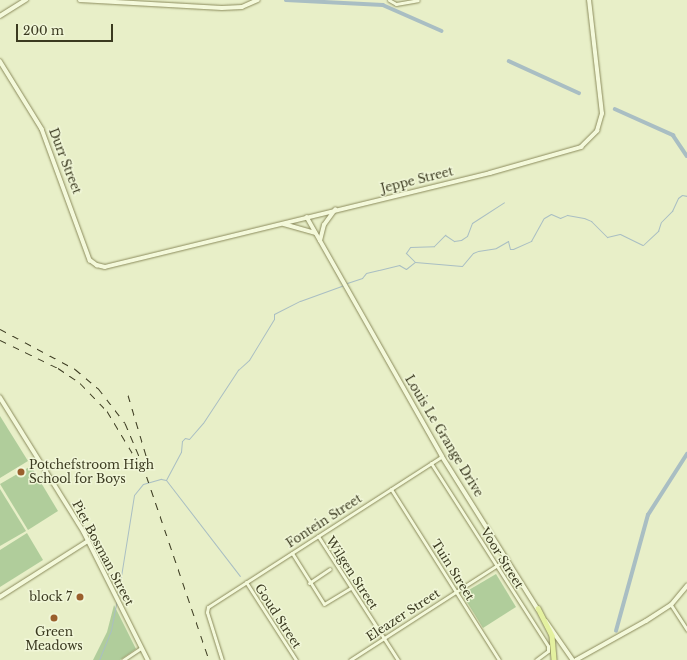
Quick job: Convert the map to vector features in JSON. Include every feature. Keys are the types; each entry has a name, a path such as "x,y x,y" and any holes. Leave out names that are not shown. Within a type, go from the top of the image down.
{"main road":[{"path":"538,608 552,636 554,660"}],"street":[{"path":"0,16 26,0"},
{"path":"80,0 234,8 258,0"},
{"path":"389,0 396,4 418,0"},
{"name":"Jeppe Street","path":"105,267 284,224 561,154 586,144 597,131 602,114 589,0"},
{"name":"Durr Street","path":"0,61 42,129 90,260 97,266 105,267"},
{"path":"320,241 324,225 335,210"},
{"name":"Louis Le Grange Drive","path":"307,217 442,456 538,608 573,660"},
{"path":"284,224 315,233"},
{"name":"Piet Bosman Street","path":"0,397 88,541 148,660"},
{"name":"Fontein Street","path":"222,660 207,612 208,607 442,456"},
{"name":"Voor Street","path":"431,463 496,567 548,646 548,651 536,660"},
{"name":"Tuin Street","path":"391,489 499,660"},
{"name":"Wilgen Street","path":"318,536 398,660"},
{"path":"0,597 88,541"},
{"path":"292,553 309,583 324,604 351,588"},
{"name":"Eleazer Street","path":"350,660 507,559"},
{"path":"309,583 330,569"},
{"name":"Goud Street","path":"246,582 296,660"},
{"path":"576,660 671,605 687,586"},
{"path":"671,605 687,630"},
{"path":"123,660 141,648"}],"green space":[{"path":"0,416 28,461 0,478"},
{"path":"31,466 58,511 28,530 0,484"},
{"path":"0,489 26,531 0,546"},
{"path":"27,533 43,560 0,587 0,550"},
{"path":"496,574 516,607 483,628 462,594"},
{"path":"114,605 136,649 120,660 93,660 107,632"}],"waterway":[{"path":"286,0 383,5 442,31"},
{"path":"509,61 579,93"},
{"path":"615,109 673,135 687,156"},
{"path":"415,262 462,266 473,253 478,251 496,248 508,241 510,249 513,249 531,241 544,218 551,214 560,218 567,215 584,218 591,221 607,237 620,234 643,245 658,231 661,222 672,211 678,198 682,195 687,196"},
{"path":"347,283 362,278 366,273 399,265 406,269 415,262 406,253 410,247 434,246 445,235 454,241 461,240 467,236 472,223 504,202"},
{"path":"166,480 181,452 182,441 185,438 189,439 203,423 238,370 249,360 274,319 274,314 300,301 344,285"},
{"path":"616,631 648,515 687,454"},
{"path":"118,595 134,495 143,484 161,479 166,480 240,576"},
{"path":"99,660 111,630 117,600"}],"railway":[{"path":"0,329 75,369 98,388 125,423 142,463 209,660"},
{"path":"0,340 58,368 80,383 107,411 136,459"},
{"path":"128,395 151,472"}],"place":[{"name":"Potchefstroom High School for Boys","path":"21,472"},
{"name":"block 7","path":"80,597"},
{"name":"Green Meadows","path":"54,618"}]}
